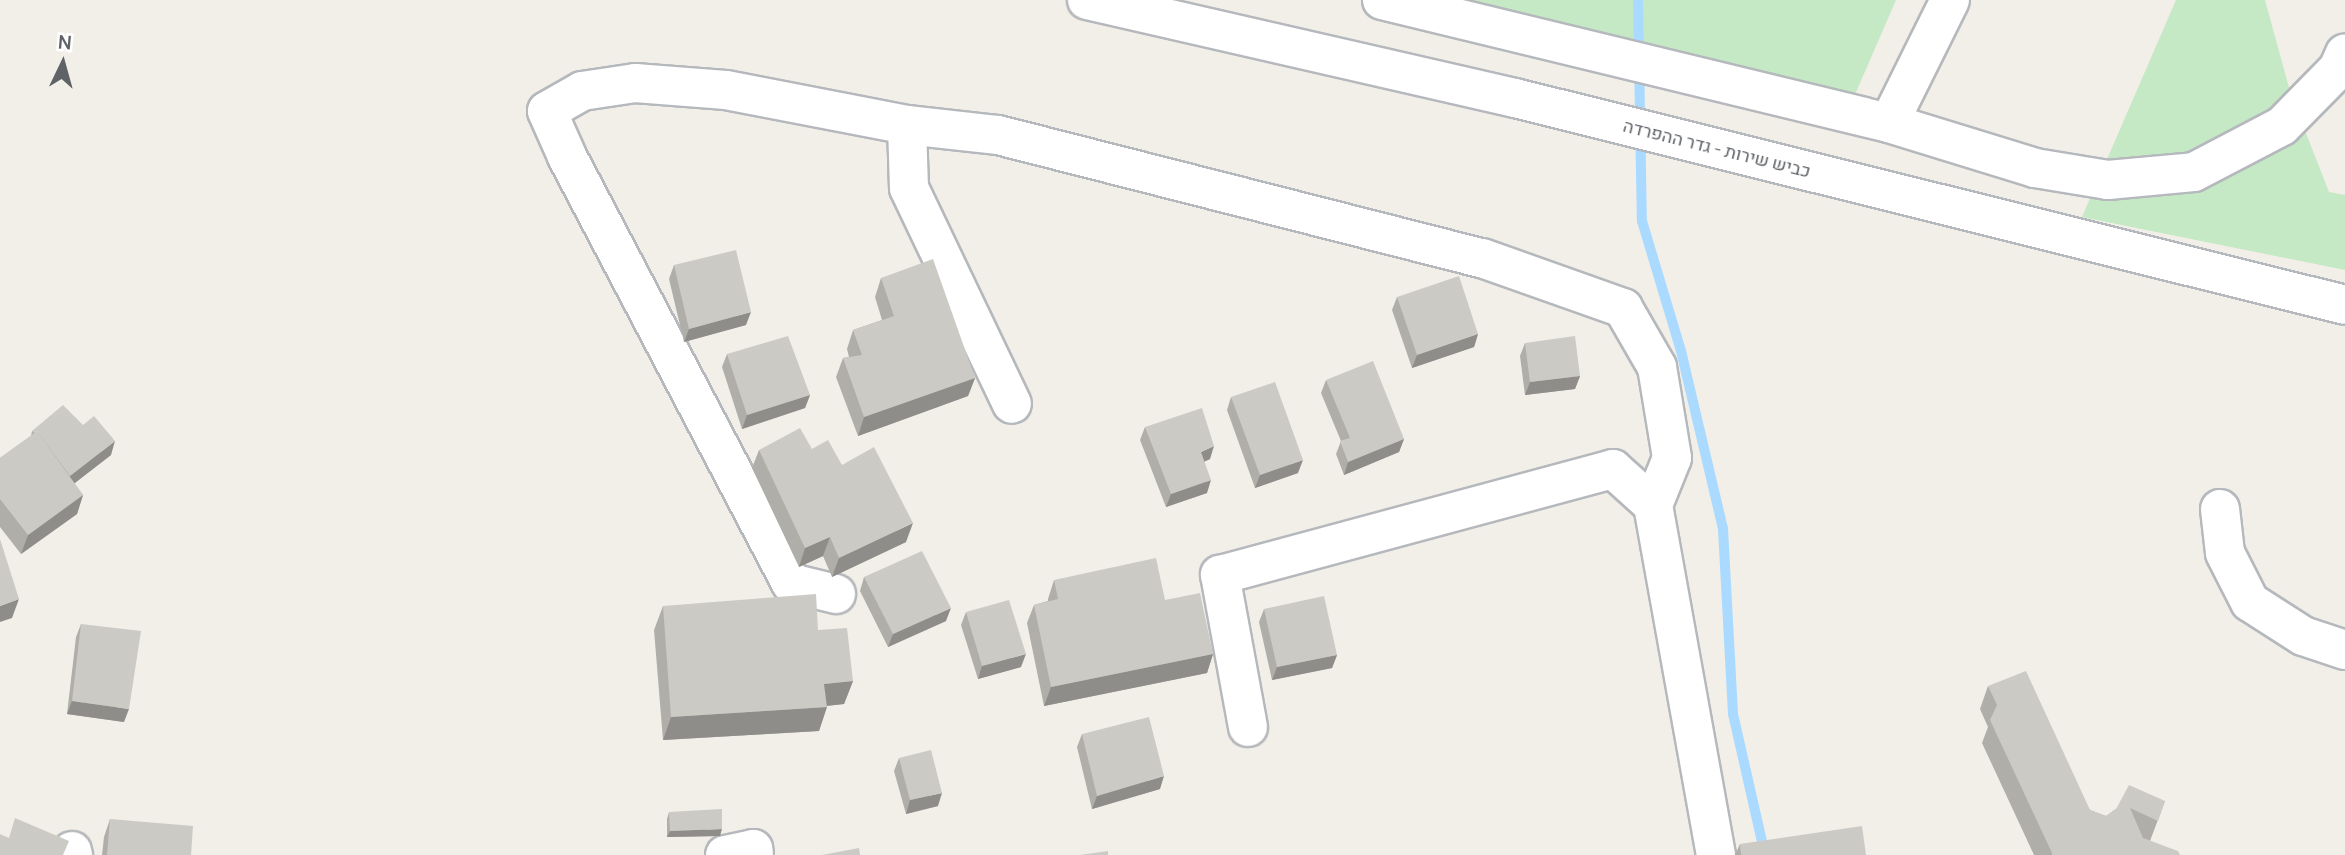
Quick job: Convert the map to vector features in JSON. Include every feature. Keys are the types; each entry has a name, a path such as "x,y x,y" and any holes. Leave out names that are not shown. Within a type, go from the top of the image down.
{"street":[{"name":"כביש שירות - גדר ההפרדה","path":"1087,0 1514,98 2345,305"},
{"path":"1382,0 1889,123 2035,168 2096,178 2194,172 2282,126 2338,69 2345,53"},
{"path":"1889,123 1950,0"},
{"path":"836,594 791,583 547,111 582,91 635,83 726,90 907,125 998,135 1455,251 1623,308 1657,367 1672,458 1653,505 1716,855"},
{"path":"907,125 909,188 1012,404"},
{"path":"1248,727 1220,575 1613,469 1653,505"},
{"path":"2220,509 2225,553 2250,602 2303,636 2345,650"},
{"path":"725,855 753,849 754,855"}],"green space":[{"path":"1427,0 1896,0 1850,106"},
{"path":"2176,0 2265,0 2291,95 2329,192 2345,195 2345,270 2082,217"}],"building":[{"path":"736,250 751,312 689,329 674,265"},
{"path":"933,259 975,378 864,417 843,358 862,355 853,330 894,316 881,278"},
{"path":"1459,276 1478,334 1417,355 1397,297"},
{"path":"788,336 810,395 747,415 727,354"},
{"path":"1575,336 1580,376 1530,382 1525,343"},
{"path":"1373,361 1404,439 1348,462 1340,441 1350,438 1326,380"},
{"path":"1275,382 1303,460 1260,475 1231,397"},
{"path":"63,405 83,425 94,416 115,441 70,476 37,431 32,431"},
{"path":"1202,408 1214,446 1201,452 1211,480 1171,494 1145,427"},
{"path":"800,428 812,449 828,440 842,465 874,447 913,523 839,558 830,537 805,548 759,450"},
{"path":"37,431 83,495 28,535 0,499 0,458"},
{"path":"0,539 19,599 0,606"},
{"path":"922,551 951,608 893,634 864,577"},
{"path":"1156,558 1165,600 1200,593 1213,654 1051,687 1034,605 1058,599 1054,580"},
{"path":"816,594 818,630 847,628 853,681 824,684 827,707 671,717 663,606"},
{"path":"1324,596 1337,655 1277,667 1264,609"},
{"path":"1009,600 1026,654 982,666 966,612"},
{"path":"81,624 141,631 129,709 72,701"},
{"path":"2026,671 2090,810 2106,816 2116,809 2129,785 2165,801 2158,821 2130,808 2143,838 2178,851 2180,855 2052,855 1990,720 1997,705 1988,686"},
{"path":"1149,717 1164,776 1097,796 1082,734"},
{"path":"931,750 942,793 910,800 899,758"},
{"path":"722,809 722,829 670,831 669,812"},
{"path":"15,818 69,841 63,855 0,855 0,834 9,838"},
{"path":"110,819 193,826 191,855 107,855"},
{"path":"1862,826 1866,855 1741,855 1740,844"},
{"path":"859,848 860,855 822,855"},
{"path":"1108,851 1108,855 1080,855"}],"waterway":[{"path":"1638,0 1642,221 1681,351 1723,529 1733,714 1765,855"}]}
